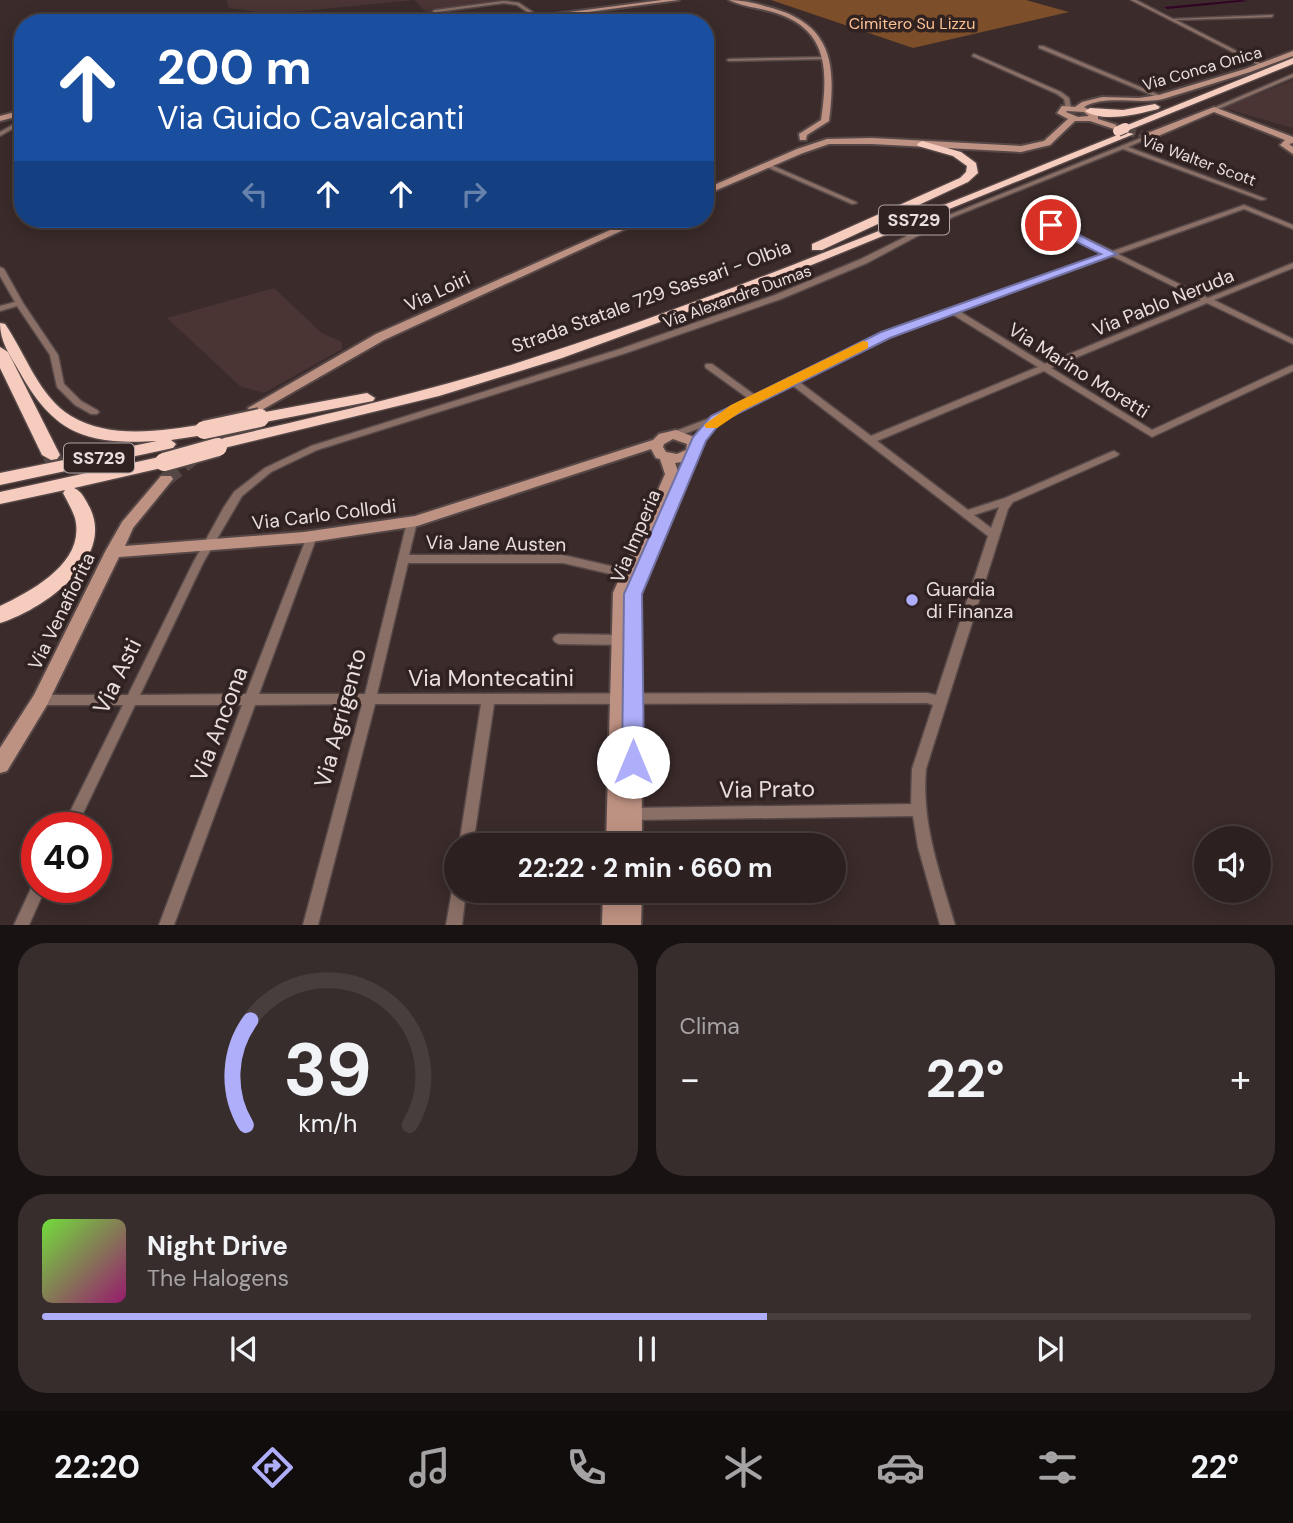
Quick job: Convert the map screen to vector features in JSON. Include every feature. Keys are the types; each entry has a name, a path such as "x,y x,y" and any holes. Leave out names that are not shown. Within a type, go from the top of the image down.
{"highway":[{"name":"Strada Statale 729 Sassari - Olbia","path":"0,480 367,398 463,373 614,326 1131,132 1293,61"},
{"name":"Strada Statale 729 Sassari - Olbia","path":"259,421 427,393 555,356 797,266 1293,68"},
{"path":"1091,115 1135,112 1243,82"},
{"path":"804,253 964,180 972,173 972,165 964,158 922,144"},
{"path":"0,327 50,408 70,422 86,429 122,436 201,434"},
{"path":"0,352 51,455"},
{"path":"0,367 19,394"},
{"path":"0,498 168,465 221,445 259,421"},
{"name":"SS729","path":"0,492 168,465"},
{"path":"0,615 50,586 76,559 86,535 86,525 84,514 72,493"}],"street":[{"path":"562,14 676,0"},
{"path":"1133,0 1264,66"},
{"path":"736,1 803,23 813,33 826,58 829,87 825,121 830,137"},
{"path":"435,14 435,11 504,2 518,4 533,14"},
{"path":"1172,19 1272,16"},
{"path":"1041,47 1161,97"},
{"name":"Via Conca Onica","path":"1078,108 1095,101 1161,97 1264,66 1293,53"},
{"path":"974,55 1059,93 1069,104 1068,108"},
{"path":"729,60 826,58"},
{"name":"Via Alexandre Dumas","path":"208,545 238,494 288,458 743,310 843,271 951,216 1125,148 1131,132 1214,109 1293,75"},
{"path":"1091,115 1073,118 1060,112 1068,108 1078,108 1131,132"},
{"path":"1214,109 1290,141 1286,147 1293,151"},
{"path":"806,134 811,142 830,137 1030,148 1047,143 1073,118"},
{"path":"800,150 806,134 825,121"},
{"path":"714,188 830,137"},
{"name":"Via Walter Scott","path":"1125,148 1263,199"},
{"path":"769,166 854,203"},
{"path":"676,435 716,419 885,335 1244,207 1293,227"},
{"path":"1051,225 1293,342"},
{"name":"Via Loiri","path":"259,421 389,332 622,228"},
{"name":"Via Pablo Neruda","path":"870,440 1293,265"},
{"path":"0,269 54,355 60,385 78,403 93,412"},
{"path":"0,309 19,303"},
{"name":"Via Marino Moretti","path":"953,311 1152,434 1293,368"},
{"path":"709,366 754,399"},
{"path":"791,380 994,535"},
{"path":"694,449 687,437 664,436 661,452 684,458 694,449 716,419"},
{"name":"Via Imperia","path":"627,640 633,594 694,449"},
{"name":"Via Carlo Collodi","path":"113,552 311,538 412,522 612,456 661,452"},
{"name":"Via Imperia","path":"629,833 625,814 627,640 621,593 672,474 661,452"},
{"path":"967,514 1009,500 1114,454"},
{"name":"Via Venafiorita","path":"0,765 41,700 113,552 137,510 168,465"},
{"path":"948,925 915,789 940,701 1003,508 1009,500"},
{"name":"Via Agrigento","path":"310,925 370,699 412,522"},
{"name":"Via Ancona","path":"166,925 311,538"},
{"name":"Via Asti","path":"77,812 208,545"},
{"name":"Via Jane Austen","path":"404,559 563,559 628,573"},
{"path":"559,639 627,640"},
{"name":"Via Montecatini","path":"41,700 927,698 940,701"},
{"path":"468,833 488,699"},
{"name":"Via Prato","path":"625,814 918,810"},
{"name":"Via Imperia","path":"619,833 625,814"},
{"path":"21,925 31,903"},
{"path":"454,925 457,903"},
{"path":"613,925 614,903"},
{"path":"630,925 631,903"}],"shaded area":[{"path":"226,0 414,0 271,14 229,8"},
{"path":"414,0 510,0 505,4 427,13"},
{"path":"1293,80 1293,128 1223,108"},
{"path":"274,288 322,333 342,342 342,349 264,393 240,386 167,318"}],"green space":[{"name":"Cimitero Su Lizzu","path":"771,0 1026,0 1069,12 913,48"}],"waterway":[{"path":"1167,7 1246,1 1243,0"}],"tunnel":[{"path":"1114,127 1144,136"},
{"path":"166,479 235,425"},
{"path":"51,455 72,493"}],"slow traffic":[{"path":"711,425 716,419 863,345"}],"place":[{"name":"Guardia di Finanza","path":"912,600"}],"route":[{"path":"633,762 633,594 698,440 716,419 885,335 1111,254 1051,225"}]}
